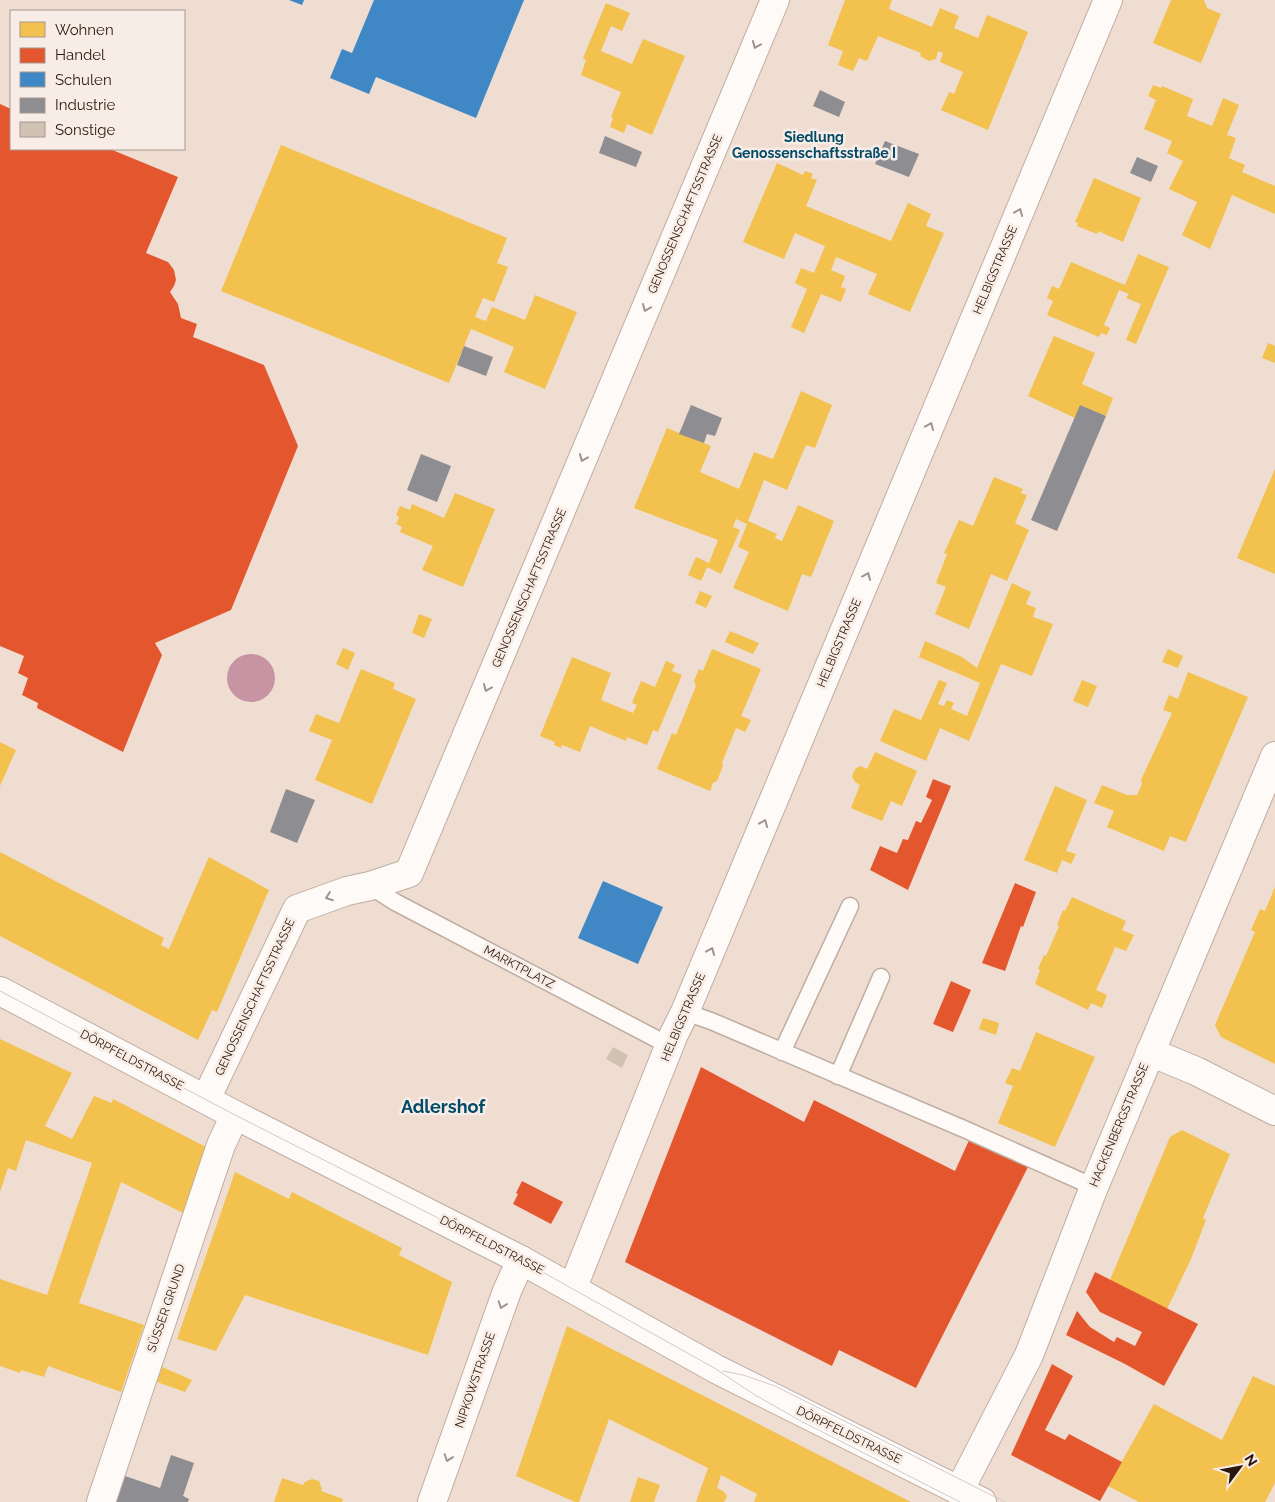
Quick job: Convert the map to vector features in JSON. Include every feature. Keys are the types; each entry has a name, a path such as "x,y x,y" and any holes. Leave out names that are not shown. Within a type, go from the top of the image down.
{"street":[{"name":"GENOSSENSCHAFTSSTRASSE","path":"206,1099 297,909 346,891 370,886 409,873 775,0"},
{"name":"HELBIGSTRASSE","path":"573,1287 670,1046 1108,0"},
{"name":"HACKENBERGSTRASSE","path":"971,1496 1029,1355 1094,1187 1275,756"},
{"name":"DÖRPFELDSTRASSE","path":"0,991 235,1115 573,1287 716,1369 971,1496"},
{"path":"1150,1052 1196,1071 1275,1112"},
{"name":"SÜSSER GRUND","path":"101,1502 221,1145 235,1115"},
{"name":"NIPKOWSTRASSE","path":"432,1502 507,1291 521,1260"}],"lane":[{"name":"MARKTPLATZ","path":"370,886 395,902 670,1046"},
{"path":"782,1052 850,906"},
{"path":"838,1076 881,977"},
{"path":"685,1012 1094,1187"}],"shaded area":[{"path":"246,654 256,654 268,661 275,673 275,683 268,695 256,702 246,702 238,698 231,691 227,683 227,673 231,665 238,658"}],"building: Wohnen":[{"path":"845,0 892,0 889,9 932,27 940,8 959,16 954,28 978,38 987,15 1028,32 988,130 941,110 949,92 954,94 963,72 940,62 943,53 938,51 936,59 929,61 920,56 921,53 878,36 867,61 859,58 853,71 838,65 843,51 828,45"},
{"path":"1171,0 1204,0 1207,8 1221,14 1201,63 1153,43"},
{"path":"606,3 630,13 622,31 611,26 601,51 632,64 643,39 685,56 652,135 627,124 624,133 610,127 613,118 611,117 621,92 581,75 586,60 583,58"},
{"path":"1153,85 1161,88 1162,86 1193,99 1187,116 1212,126 1223,98 1239,105 1227,135 1236,138 1229,158 1245,165 1242,172 1275,186 1275,214 1232,195 1210,249 1182,235 1197,202 1169,189 1183,161 1167,153 1172,141 1144,129 1156,100 1148,96"},
{"path":"281,145 507,238 497,263 508,267 494,302 483,298 475,317 486,321 492,307 525,320 535,295 577,312 545,389 504,372 514,347 471,329 449,383 221,291"},
{"path":"777,163 803,175 805,171 813,174 811,178 817,180 806,206 891,241 908,203 931,214 926,226 944,233 910,312 868,294 877,274 836,257 831,270 845,276 841,287 846,289 841,302 821,294 804,333 791,327 807,289 795,283 801,268 814,273 825,246 795,233 784,259 743,242"},
{"path":"1094,178 1141,198 1123,242 1098,231 1097,234 1077,226 1078,223 1075,222"},
{"path":"1138,254 1169,267 1136,344 1126,340 1141,304 1126,298 1129,294 1119,290 1104,325 1110,328 1107,335 1101,333 1099,337 1047,315 1053,301 1047,298 1052,286 1059,289 1071,262 1125,285"},
{"path":"1054,336 1095,353 1082,384 1113,398 1106,416 1080,405 1075,418 1028,396"},
{"path":"1268,343 1275,346 1275,363 1262,358"},
{"path":"801,391 832,405 815,448 806,445 787,490 764,480 748,521 777,534 775,538 782,541 798,505 834,521 811,577 802,574 788,611 733,588 749,552 738,547 747,524 736,519 733,527 740,530 721,574 707,567 701,581 688,575 696,557 709,563 718,540 634,508 667,428 711,446 700,472 739,489 754,452 773,459"},
{"path":"1275,469 1275,574 1237,558"},
{"path":"994,477 1023,489 1021,493 1027,495 1015,523 1029,530 1007,581 991,574 969,629 935,614 946,587 936,583 947,554 944,553 959,520 973,526"},
{"path":"455,493 495,509 463,587 422,570 433,546 400,532 402,527 396,524 399,517 396,515 400,506 410,510 412,504 444,518"},
{"path":"1012,583 1031,592 1026,604 1036,608 1033,617 1053,624 1032,676 1001,664 969,741 940,728 926,761 880,741 894,709 921,720 939,680 947,683 938,704 944,706 947,700 954,703 951,709 967,716 980,683 919,657 925,641 962,657 977,668"},
{"path":"700,591 712,596 706,608 695,603"},
{"path":"419,614 432,619 424,638 412,633"},
{"path":"730,631 759,643 753,654 725,642"},
{"path":"343,648 355,653 348,670 336,664"},
{"path":"712,649 761,669 741,716 751,720 745,732 736,728 717,781 713,783 710,791 657,769 672,733 676,735 696,686 694,681 699,669 703,671"},
{"path":"1168,649 1183,656 1178,668 1162,662"},
{"path":"572,657 611,673 601,700 633,713 637,705 632,703 641,681 655,687 666,661 675,665 672,671 682,675 658,732 653,730 647,745 627,737 626,741 590,726 580,752 562,745 561,748 554,745 555,742 540,736"},
{"path":"361,669 395,683 393,689 416,699 372,804 315,780 332,740 309,731 316,714 339,723"},
{"path":"1188,672 1248,697 1186,842 1170,836 1164,851 1107,827 1114,811 1094,803 1102,785 1127,795 1137,795 1142,784 1141,780 1172,713 1163,710 1169,695 1178,699"},
{"path":"1082,680 1097,686 1088,707 1073,701"},
{"path":"0,742 16,750 0,786"},
{"path":"875,752 917,771 902,806 891,801 882,821 851,808 860,785 855,782 852,776 855,769 860,766 867,769"},
{"path":"1055,786 1087,800 1066,851 1076,854 1071,864 1062,860 1057,873 1024,860"},
{"path":"0,852 164,938 161,945 169,949 209,857 269,890 217,1012 212,1010 198,1040 0,936"},
{"path":"1275,887 1275,1064 1221,1037 1215,1025 1255,932 1251,930 1260,909 1265,911"},
{"path":"1072,897 1126,921 1122,930 1134,935 1126,951 1115,947 1096,990 1107,995 1102,1008 1091,1003 1088,1010 1035,984 1040,970 1038,969 1059,926 1057,925 1063,910 1065,911"},
{"path":"983,1018 999,1023 996,1035 979,1029"},
{"path":"1036,1032 1095,1057 1055,1147 998,1123 1013,1086 1005,1083 1012,1068 1020,1071"},
{"path":"0,1039 72,1073 45,1126 72,1139 94,1096 112,1103 113,1099 206,1147 183,1213 121,1182 79,1303 144,1325 121,1392 48,1366 44,1377 21,1370 20,1373 0,1366 0,1279 47,1295 92,1163 26,1140 16,1171 8,1168 0,1192"},
{"path":"1182,1130 1230,1154 1203,1218 1206,1220 1191,1259 1167,1309 1110,1280 1170,1137"},
{"path":"235,1172 289,1199 292,1192 402,1248 399,1255 452,1282 428,1355 245,1295 216,1351 177,1339"},
{"path":"567,1326 911,1502 754,1502 757,1494 721,1475 717,1488 727,1496 724,1502 696,1502 708,1468 609,1419 579,1502 575,1502 516,1476"},
{"path":"162,1367 192,1380 185,1392 157,1382"},
{"path":"1253,1376 1275,1386 1275,1483 1265,1502 1139,1502 1108,1486 1154,1404 1222,1440"},
{"path":"638,1477 660,1485 654,1502 630,1502"},
{"path":"282,1478 303,1485 312,1479 319,1481 321,1491 343,1499 342,1502 274,1502"}],"building: Handel":[{"path":"0,104 10,109 10,150 112,150 178,177 146,253 168,262 174,270 176,280 170,292 178,304 181,318 197,324 193,337 264,365 298,446 231,610 155,643 162,655 123,752 37,708 38,703 22,695 28,678 18,673 24,656 0,646"},
{"path":"933,779 951,786 908,890 870,870 880,846 897,853 903,839 908,840 916,821 921,823 932,800 926,797"},
{"path":"1015,883 1036,892 1023,927 1021,926 1005,971 982,963"},
{"path":"951,981 971,990 953,1032 933,1024"},
{"path":"701,1067 804,1122 814,1100 955,1171 970,1138 1028,1167 916,1388 839,1350 832,1366 625,1262"},
{"path":"522,1181 563,1202 551,1224 513,1204"},
{"path":"1095,1272 1198,1324 1164,1386 1125,1364 1066,1335 1077,1311 1090,1327 1114,1342 1117,1337 1135,1346 1142,1332 1100,1312 1086,1292"},
{"path":"1052,1364 1073,1376 1045,1430 1065,1440 1069,1434 1122,1462 1100,1501 1011,1455"}],"building: Schulen":[{"path":"289,0 304,0 302,5"},
{"path":"374,0 524,0 476,118 376,77 369,94 330,78 342,49 352,53"},
{"path":"603,881 663,907 638,964 578,938"}],"building: Industrie":[{"path":"820,90 845,102 839,117 813,106"},
{"path":"605,136 642,152 636,167 599,153"},
{"path":"885,141 919,154 909,177 875,164"},
{"path":"1137,157 1158,166 1151,182 1130,173"},
{"path":"464,346 493,357 486,376 457,365"},
{"path":"691,405 722,418 715,436 707,434 704,443 679,434"},
{"path":"1080,405 1106,416 1057,531 1031,520"},
{"path":"421,454 451,466 437,502 407,490"},
{"path":"286,789 315,800 297,843 270,832"},
{"path":"171,1455 194,1463 183,1496 189,1499 188,1502 116,1502 125,1476 160,1488"}],"building: Sonstige":[{"path":"613,1047 628,1055 622,1068 606,1059"}],"tram line":[{"path":"0,991 235,1115 521,1260 716,1369 755,1395 799,1420 960,1502"},
{"path":"723,1371 743,1375 775,1386 1005,1502"}],"district":[{"name":"Siedlung Genossenschaftsstraße I","path":"814,146"},
{"name":"Adlershof","path":"443,1107"}]}
